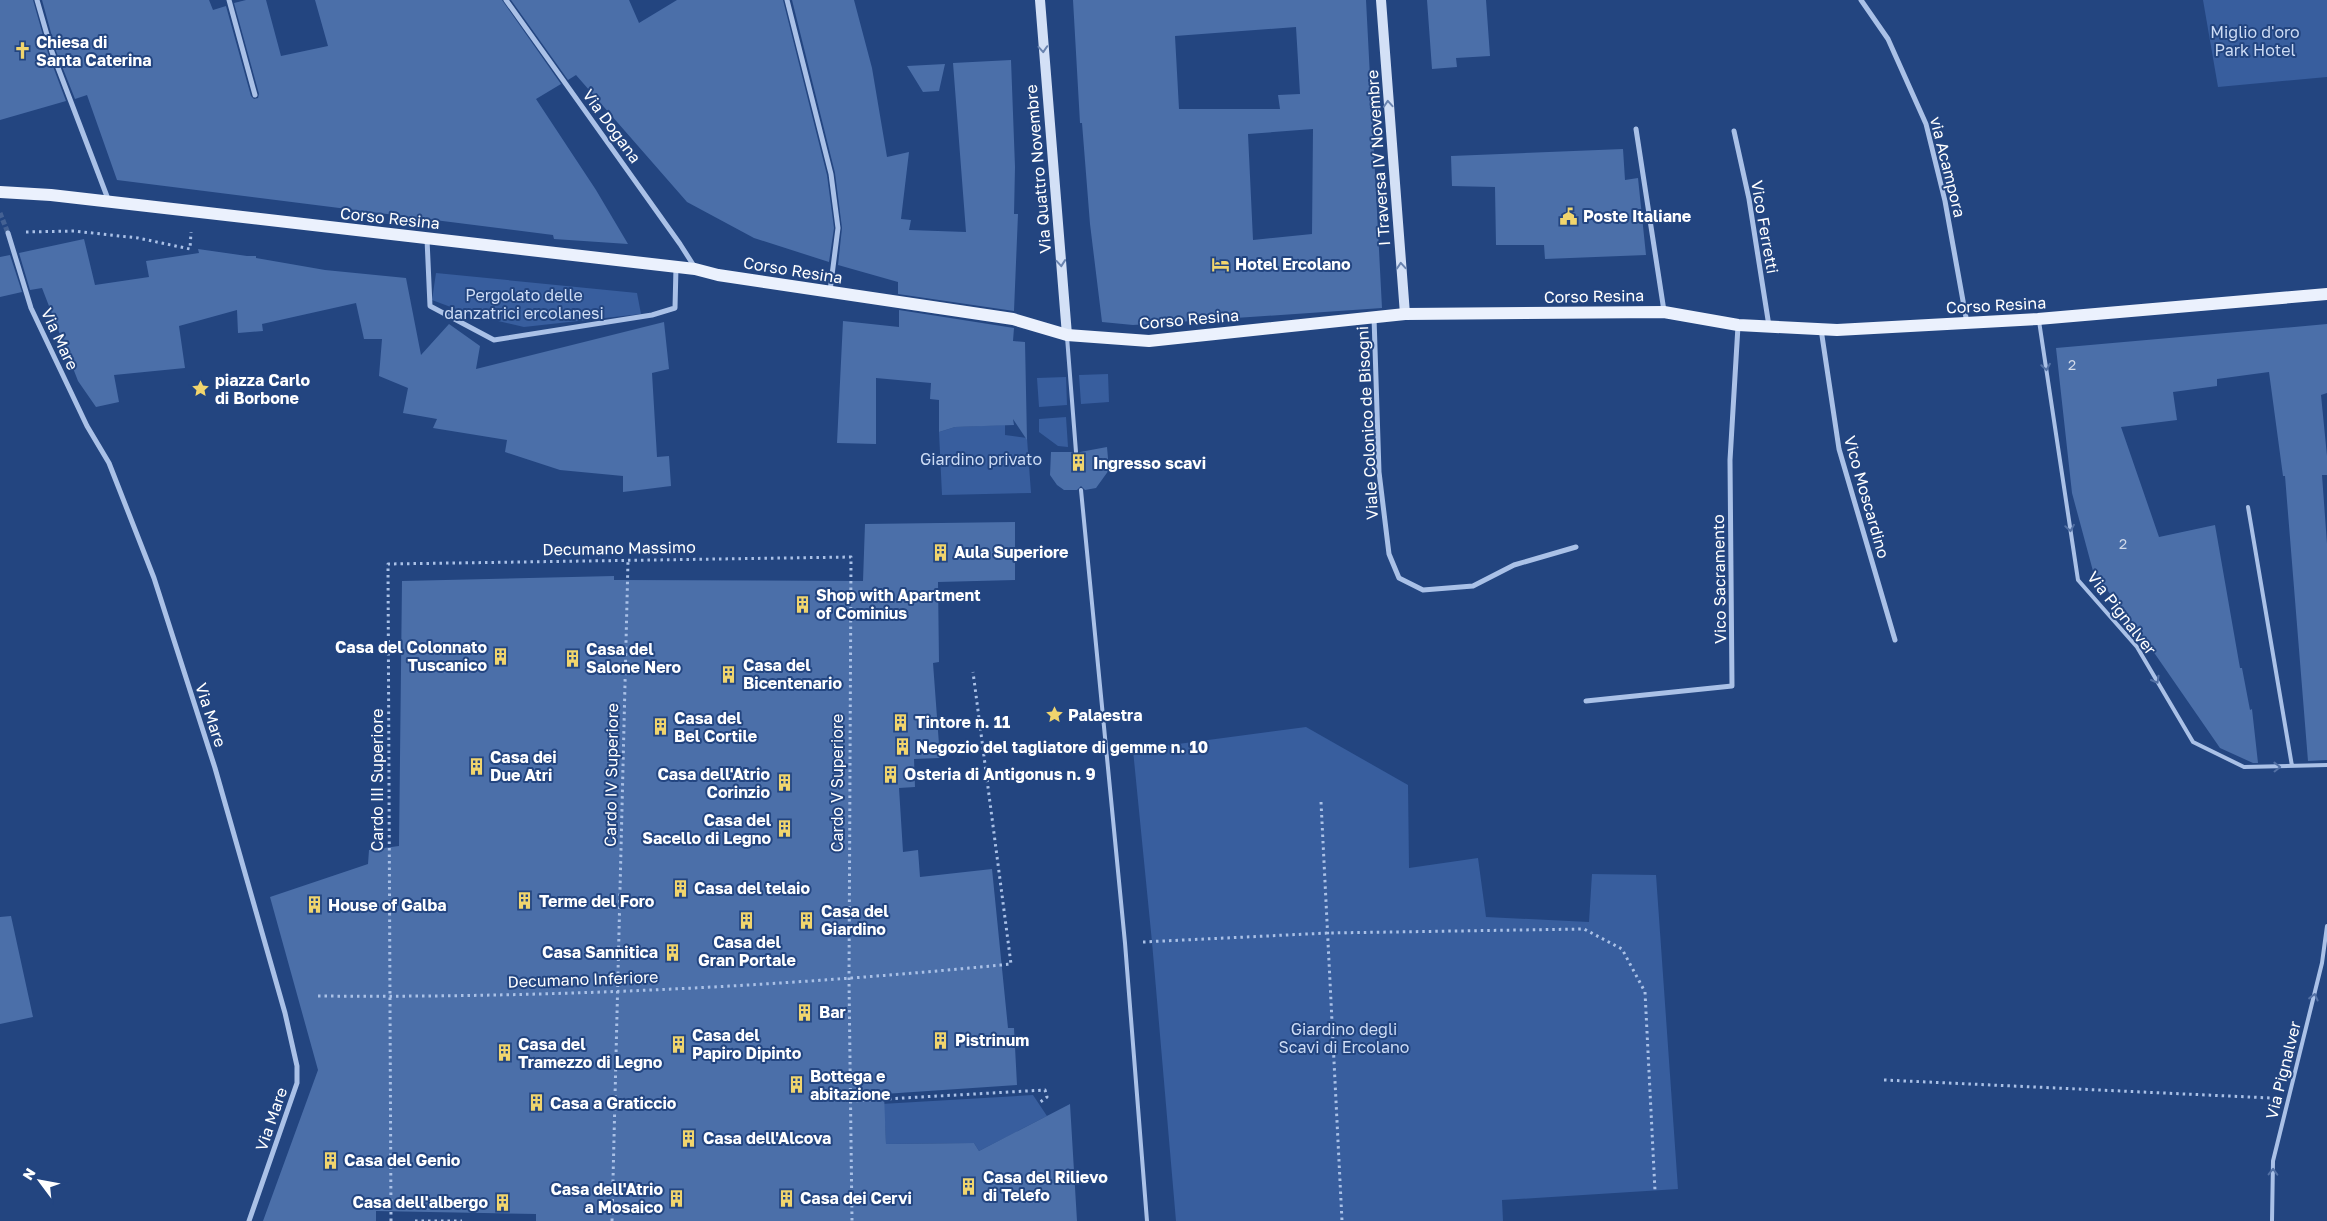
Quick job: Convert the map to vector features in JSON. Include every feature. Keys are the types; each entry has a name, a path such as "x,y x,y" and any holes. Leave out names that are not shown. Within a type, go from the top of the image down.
{"main road":[{"name":"Corso Resina","path":"0,192 51,195 695,269 718,275 1013,320 1067,335 1149,341 1405,314 1664,312 1738,325 1837,330 2038,319 2327,294"}],"street":[{"path":"37,0 52,52 110,203"},
{"path":"229,0 255,95"},
{"name":"Via Dogana","path":"506,0 680,244 695,269"},
{"path":"787,0 832,174 838,228 830,292"},
{"name":"Via Quattro Novembre","path":"1040,0 1067,335"},
{"name":"I Traversa IV Novembre","path":"1381,0 1405,314"},
{"name":"via Acampora","path":"1861,0 1888,39 1926,124 1945,201 1967,323"},
{"path":"1636,129 1664,312"},
{"name":"Vico Ferretti","path":"1734,131 1749,199 1769,327"},
{"name":"Via Mare","path":"8,233 31,308 87,426 108,463 154,578 215,768 285,1013 297,1066 298,1082 249,1221"},
{"path":"427,239 430,306 494,340 642,316 675,308 676,267"},
{"name":"Viale Colonico de Bisogni","path":"1374,317 1379,472 1388,554 1399,578 1423,590 1473,586 1514,565 1576,547"},
{"name":"Vico Sacramento","path":"1586,701 1732,686 1730,460 1738,325"},
{"name":"Vico Moscardino","path":"1821,329 1838,449 1895,640"}],"lane":[{"name":"Via Pignalver","path":"2038,319 2078,580 2137,647 2193,742 2244,767 2327,766"},
{"path":"1067,335 1076,452"},
{"path":"1081,490 1125,943 1147,1221"},
{"path":"2248,507 2292,766"},
{"name":"Via Pignalver","path":"2272,1221 2274,1161 2322,963 2327,926"}],"path":[{"path":"8,233 74,231 138,238 190,249 193,212"},
{"name":"Decumano Massimo","path":"388,564 851,557"},
{"name":"Cardo V Superiore","path":"851,557 849,980 852,1221"},
{"name":"Cardo IV Superiore","path":"612,1221 628,560"},
{"name":"Cardo III Superiore","path":"388,564 391,1221"},
{"name":"Decumano Inferiore","path":"318,996 618,991 849,980 1011,964 973,672"},
{"path":"1321,802 1342,1221"},
{"path":"1125,943 1328,933 1584,929 1622,949 1645,992 1655,1191"},
{"path":"1884,1080 2289,1098"},
{"path":"850,1101 1045,1090 1047,1097 1039,1104"},
{"path":"415,1221 462,1221"}],"green space":[{"name":"Miglio d'oro Park Hotel","path":"2203,0 2327,0 2327,77 2218,87"},
{"name":"Pergolato delle danzatrici ercolanesi","path":"436,273 637,293 641,314 524,327 472,315 432,300"},
{"path":"1108,374 1109,402 1081,404 1079,375"},
{"path":"1066,377 1067,405 1039,407 1037,378"},
{"path":"1066,417 1068,447 1058,446 1039,432 1039,419"},
{"name":"Giardino privato","path":"1005,425 1005,435 1027,438 1031,493 942,495 939,432 955,427"},
{"name":"Giardino degli Scavi di Ercolano","path":"1306,727 1408,785 1409,868 1478,858 1486,917 1589,922 1592,874 1656,875 1678,1189 1502,1200 1503,1221 1176,1221 1133,750"},
{"path":"1033,1095 1047,1116 979,1151 974,1143 886,1144 885,1123 864,1123 864,1105"}],"building":[{"name":"Chiesa di Santa Caterina","path":"0,0 33,0 48,53 66,101 0,120"},
{"path":"42,0 209,0 213,10 226,6 251,96 254,99 258,98 259,94 234,3 246,0 266,0 281,56 328,46 315,0 502,0 561,84 536,99 596,190 628,244 554,239 553,235 117,180 87,95 75,99 56,51"},
{"path":"511,0 629,0 639,23 677,0 783,0 827,175 834,228 829,262 754,238 687,202 576,75 568,80"},
{"path":"792,0 854,0 872,68 887,157 909,152 901,219 911,220 909,230 966,232 953,63 1011,60 1015,167 1014,214 1018,214 1014,311 898,294 898,282 838,265 842,228 835,173"},
{"path":"1073,0 1366,0 1382,308 1133,325 1102,322 1090,224 1082,123 1080,123","holes":["1296,27 1300,94 1278,95 1280,109 1179,109 1175,36","1313,129 1312,234 1253,240 1248,134"]},
{"path":"1427,0 1486,0 1490,56 1456,58 1457,67 1432,69"},
{"path":"945,64 939,91 923,92 907,66"},
{"name":"Poste Italiane","path":"1623,149 1625,180 1638,178 1646,255 1545,259 1544,245 1496,245 1495,187 1452,186 1451,156"},
{"path":"84,239 95,285 149,277 146,261 199,253 198,249 256,256 256,258 325,270 406,278 421,355 449,324 480,346 476,369 664,322 669,369 652,373 657,457 669,456 671,486 623,492 623,476 560,470 505,452 507,440 433,428 437,419 403,413 408,388 379,376 382,339 364,339 356,303 262,324 263,331 238,333 237,310 179,326 185,368 114,375 119,402 96,407 78,381 42,288 30,290 19,253"},
{"path":"10,255 22,292 0,297 0,257"},
{"path":"899,310 1014,328 1013,341 1025,342 1027,440 1013,419 1014,425 955,427 939,432 939,400 930,399 931,383 876,378 876,444 837,443 843,321 899,327"},
{"path":"2327,324 2327,393 2321,395 2327,456 2327,475 2322,475 2327,544 2327,760 2308,761 2285,476 2283,476 2269,372 2217,379 2217,386 2173,392 2177,420 2121,427 2159,537 2215,525 2240,668 2242,668 2250,710 2252,709 2258,763 2253,763 2220,748 2155,654 2093,571 2072,493 2056,348"},
{"name":"Ingresso scavi","path":"1107,447 1109,470 1096,488 1085,490 1081,486 1077,490 1064,490 1057,485 1050,475 1051,452 1072,452 1076,456 1080,452"},
{"path":"1015,522 1015,580 938,582 939,662 933,663 940,758 914,759 915,787 899,788 903,852 918,850 920,877 992,869 1008,1028 1014,1028 1017,1085 884,1094 886,1144 974,1143 979,1151 1070,1104 1077,1221 536,1221 536,1214 376,1211 376,1221 263,1221 318,1070 270,897 368,864 369,850 399,846 402,581 614,576 614,580 863,581 865,524"},
{"path":"11,916 33,1017 0,1024 0,917"}],"tunnel":[{"path":"0,213 8,233"}],"place":[{"name":"Chiesa di Santa Caterina","path":"22,51"},
{"name":"Poste Italiane","path":"1569,216"},
{"name":"Hotel Ercolano","path":"1221,264"},
{"name":"piazza Carlo di Borbone","path":"201,389"},
{"name":"Ingresso scavi","path":"1079,463"},
{"name":"Aula Superiore","path":"940,552"},
{"name":"Shop with Apartment of Cominius","path":"802,604"},
{"name":"Casa del Colonnato Tuscanico","path":"501,656"},
{"name":"Casa del Salone Nero","path":"572,658"},
{"name":"Casa del Bicentenario","path":"729,674"},
{"name":"Palaestra","path":"1054,715"},
{"name":"Tintore n. 11","path":"901,722"},
{"name":"Casa del Bel Cortile","path":"660,727"},
{"name":"Negozio del tagliatore di gemme n. 10","path":"902,747"},
{"name":"Casa dei Due Atri","path":"476,766"},
{"name":"Osteria di Antigonus n. 9","path":"890,774"},
{"name":"Casa dell'Atrio Corinzio","path":"784,783"},
{"name":"Casa del Sacello di Legno","path":"785,829"},
{"name":"Casa del telaio","path":"680,888"},
{"name":"Terme del Foro","path":"525,901"},
{"name":"House of Galba","path":"314,905"},
{"name":"Casa del Giardino","path":"807,920"},
{"name":"Casa del Gran Portale","path":"747,921"},
{"name":"Casa Sannitica","path":"672,952"},
{"name":"Bar","path":"805,1012"},
{"name":"Pistrinum","path":"941,1040"},
{"name":"Casa del Papiro Dipinto","path":"678,1044"},
{"name":"Casa del Tramezzo di Legno","path":"504,1053"},
{"name":"Bottega e abitazione","path":"796,1085"},
{"name":"Casa a Graticcio","path":"536,1103"},
{"name":"Casa dell'Alcova","path":"689,1138"},
{"name":"Casa del Genio","path":"330,1160"},
{"name":"Casa del Rilievo di Telefo","path":"969,1186"},
{"name":"Casa dell'Atrio a Mosaico","path":"677,1198"},
{"name":"Casa dei Cervi","path":"786,1198"},
{"name":"Casa dell'albergo","path":"502,1202"}]}
